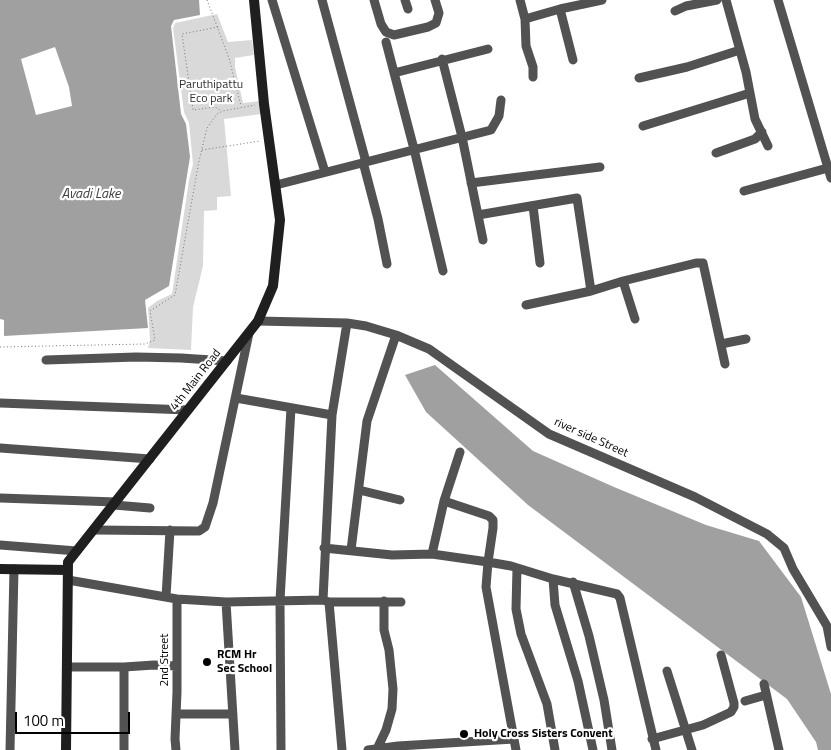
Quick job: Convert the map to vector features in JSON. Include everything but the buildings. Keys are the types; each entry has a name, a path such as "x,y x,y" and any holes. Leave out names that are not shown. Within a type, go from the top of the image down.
{"main road":[{"name":"4th Main Road","path":"66,750 68,562 258,321 273,286 280,220 268,140 254,0"},
{"path":"0,569 68,575"}],"street":[{"path":"272,0 325,172"},
{"path":"322,0 364,162 387,264"},
{"path":"374,0 381,24 386,32 394,35 436,23 439,13 435,0"},
{"path":"405,0 408,9"},
{"path":"520,0 525,19 526,46 533,67 533,77"},
{"path":"525,19 602,0"},
{"path":"676,11 686,6 717,0"},
{"path":"726,0 740,50 755,118 768,146"},
{"path":"778,0 830,168 831,178"},
{"path":"560,9 574,60"},
{"path":"386,42 443,270"},
{"path":"394,73 488,49"},
{"path":"639,78 687,67 740,50"},
{"path":"442,60 462,137 483,240"},
{"path":"643,126 750,94"},
{"path":"276,185 491,130 499,116 501,100"},
{"path":"716,152 755,139 762,132"},
{"path":"471,183 600,167"},
{"path":"744,191 830,168"},
{"path":"478,215 577,198 591,291"},
{"path":"533,206 540,264"},
{"path":"526,305 702,263 725,364"},
{"path":"623,281 635,319"},
{"name":"river side Street","path":"258,321 347,323 366,326 396,335 429,348 549,434 695,497 767,534 784,548 793,569 827,626 831,647"},
{"path":"342,750 326,601 324,548 332,415 347,323"},
{"path":"94,530 199,531 205,527 213,503 249,333"},
{"path":"351,550 367,421 396,335"},
{"path":"721,344 746,339"},
{"path":"46,360 136,357 227,361"},
{"path":"236,398 332,415"},
{"path":"0,403 188,410"},
{"path":"281,750 280,600 291,408"},
{"path":"0,448 150,458"},
{"path":"432,554 444,501 460,452"},
{"path":"358,490 400,500"},
{"path":"0,498 115,503 150,508"},
{"path":"444,501 489,516 493,520 486,587 516,750"},
{"path":"166,597 170,530"},
{"path":"0,545 77,551"},
{"path":"324,548 392,555 432,554 488,562 617,594 620,596 656,750"},
{"path":"517,568 516,609 521,634 547,704 554,750"},
{"path":"10,750 14,569"},
{"path":"68,575 177,599 226,602 280,600 401,602"},
{"path":"554,579 557,612 578,681 594,750"},
{"path":"573,582 589,636 604,700 612,750"},
{"name":"2nd Street","path":"176,750 177,599"},
{"path":"372,749 386,730 392,709 393,690 389,650 384,630 384,601"},
{"path":"226,602 235,750"},
{"path":"652,739 687,730 731,712 734,707 733,697 721,655"},
{"path":"67,667 177,666"},
{"path":"124,667 124,750"},
{"path":"667,671 692,750"},
{"path":"764,684 779,750"},
{"path":"745,701 766,695"},
{"path":"176,714 233,714"},
{"path":"372,749 478,746 514,740"}],"path":[{"path":"208,0 229,58 241,107"},
{"path":"218,27 182,34 193,110 215,107 223,111"},
{"path":"0,347 145,344 155,340 150,310 175,295 207,128 217,114 223,111 264,104"},
{"path":"202,150 268,140"}],"green space":[{"name":"Paruthipattu Eco park","path":"217,14 228,42 252,40 254,55 235,58 235,67 243,103 260,101 261,114 224,119 231,196 217,197 217,210 204,211 203,266 193,307 191,350 148,348 150,340 148,308 157,301 172,294 193,164 189,123 184,112 173,28 175,23"}],"water":[{"name":"Avadi Lake","path":"0,0 199,0 200,15 174,20 171,26 181,114 186,124 190,157 169,286 145,300 148,328 4,336 4,320 0,319","holes":["55,47 69,87 72,106 36,115 21,59"]},
{"path":"435,365 533,451 706,525 759,541 801,597 831,694 831,750 818,750 816,742 787,699 528,505 426,412 405,375"}],"place":[{"name":"RCM Hr Sec School","path":"207,662"},
{"name":"Holy Cross Sisters Convent","path":"464,734"}]}
